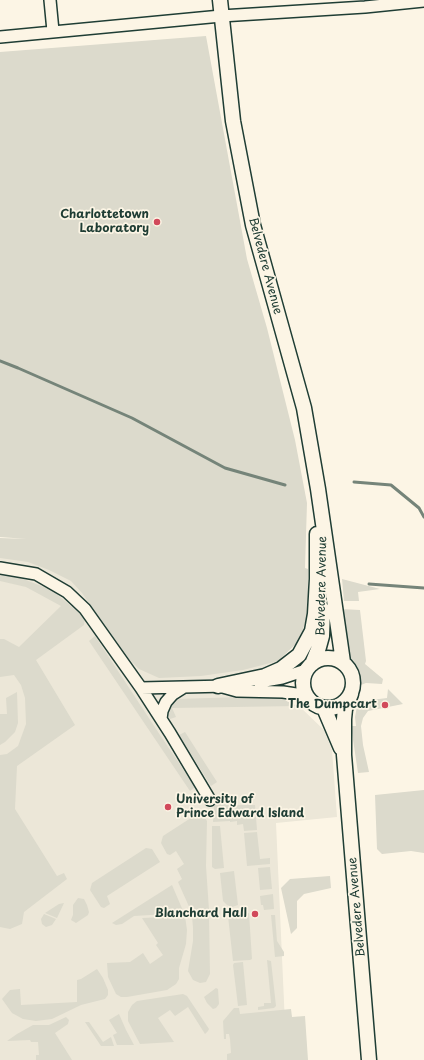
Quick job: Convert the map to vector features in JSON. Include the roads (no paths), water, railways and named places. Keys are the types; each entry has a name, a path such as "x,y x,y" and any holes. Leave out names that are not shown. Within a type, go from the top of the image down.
{"main road":[{"name":"Belvedere Avenue","path":"220,0 233,121 253,225 304,408 318,489 343,662"},
{"path":"218,686 273,673 288,665 299,655 306,643 312,631 315,614 318,489"},
{"name":"Belvedere Avenue","path":"309,667 319,647 322,636 324,529"},
{"path":"327,658 343,662 352,674 353,681 351,694 340,705 332,708 317,706 309,700 303,686 303,678 309,667 319,660 327,658"},
{"name":"Belvedere Avenue","path":"351,694 345,709 344,755 369,1060"},
{"name":"Belvedere Avenue","path":"324,708 344,755"}],"street":[{"path":"50,0 53,31"},
{"path":"0,37 221,16 365,7 424,1"},
{"path":"0,568 36,574 67,592 85,608 141,688 210,800"},
{"path":"141,688 218,686 275,680 309,667"},
{"path":"218,686 237,691 283,692 296,694 309,700"},
{"path":"161,719 162,710 166,702 173,694 184,687"}],"waterway":[{"path":"0,361 132,418 225,468 285,485"},
{"path":"354,482 391,485 419,508 424,517"},
{"path":"369,584 424,588"}],"place":[{"name":"Charlottetown Laboratory","path":"157,222"},
{"name":"The Dumpcart","path":"385,705"},
{"name":"University of Prince Edward Island","path":"168,807"},
{"name":"Blanchard Hall","path":"255,914"}]}
